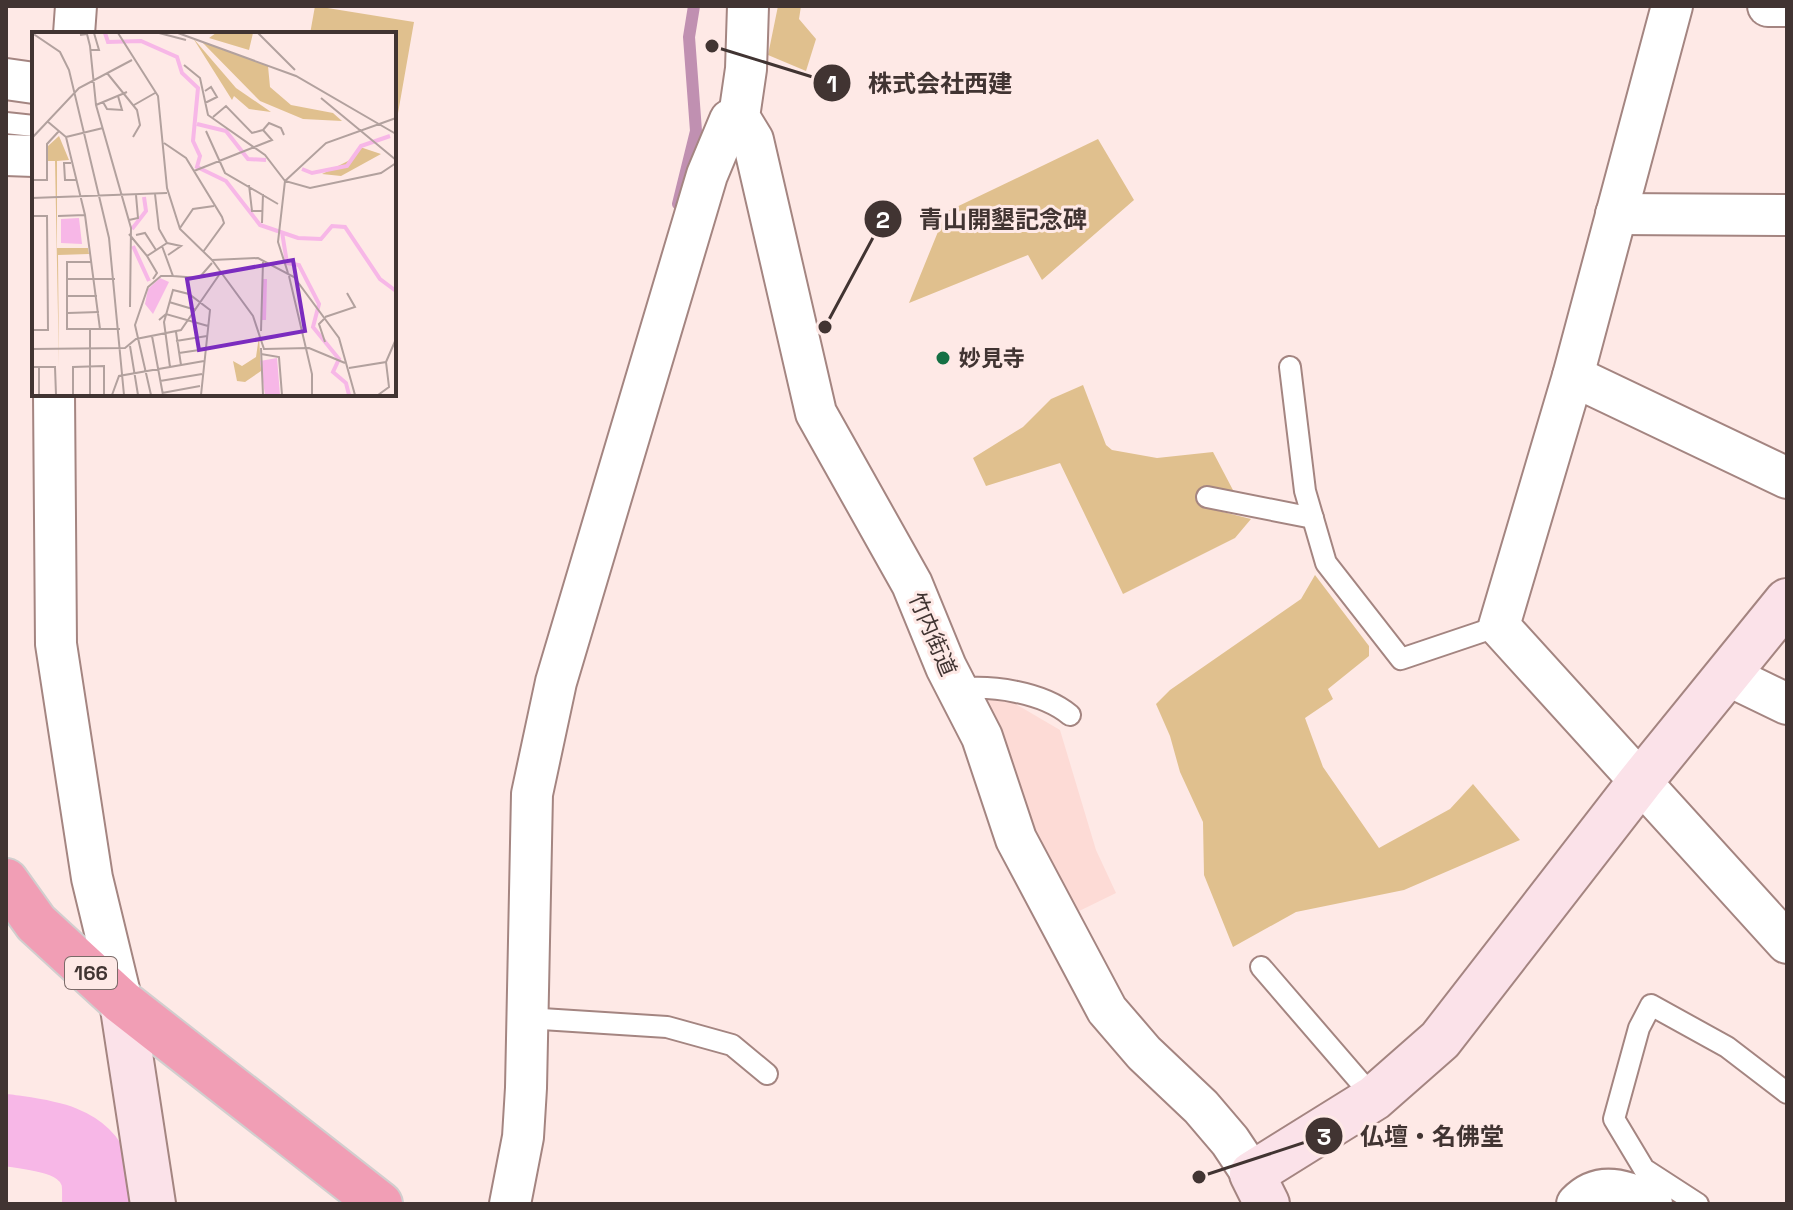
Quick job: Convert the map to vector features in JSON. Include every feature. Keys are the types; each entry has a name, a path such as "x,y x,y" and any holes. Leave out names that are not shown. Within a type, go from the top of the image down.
{"highway":[{"name":"166","path":"6,881 36,923 122,1002 380,1204"}],"street":[{"path":"74,32 76,6"},
{"path":"510,1204 523,1137 530,965 532,794 543,740 624,450 707,175 730,120 739,117 746,69 748,6"},
{"path":"746,69 769,6"},
{"path":"1672,6 1573,376 1499,626 1787,943"},
{"path":"1768,6 1787,6"},
{"path":"6,79 32,83"},
{"name":"竹内街道","path":"739,117 753,140 816,413 906,572 957,689 982,737 1016,839 1107,1010 1144,1053 1201,1107 1230,1141 1260,1189"},
{"path":"6,155 32,156"},
{"path":"1616,214 1787,215"},
{"path":"1573,376 1787,478"},
{"path":"54,396 56,644 92,878 122,1002 153,1204"},
{"path":"1260,1189 1374,1098 1440,1040 1640,782 1787,601"},
{"path":"1727,675 1787,704"},
{"path":"1577,1204 1589,1192 1617,1188 1652,1204"}],"lane":[{"path":"6,123 32,126"},
{"path":"1290,367 1305,491 1326,563 1401,659 1499,626"},
{"path":"1207,497 1313,518"},
{"path":"957,689 977,687 1025,695 1060,707 1070,715"},
{"path":"1261,967 1374,1098"},
{"path":"1698,1204 1644,1169 1614,1119 1639,1028 1651,1005 1727,1047 1787,1093"},
{"path":"526,1018 667,1027 732,1045 767,1074"}],"shaded area":[{"path":"315,6 414,22 396,125 396,32 310,32"},
{"path":"778,6 801,6 799,19 816,39 806,71 768,55"},
{"path":"1098,139 1134,200 1042,280 1028,255 909,303 946,212"},
{"path":"1083,385 1106,445 1112,450 1157,458 1213,452 1234,492 1202,486 1211,509 1251,519 1235,538 1123,594 1060,463 986,486 973,458 1023,427 1051,399"},
{"path":"1315,575 1369,646 1369,656 1328,689 1333,699 1305,718 1323,767 1379,848 1450,809 1473,784 1520,840 1404,890 1296,912 1233,947 1204,875 1203,822 1180,772 1170,736 1156,704 1170,690 1301,599"},
{"path":"976,697 1007,699 1060,730 1096,850 1116,893 1071,915"}],"waterway":[{"path":"678,204 696,131 689,37 694,6"},
{"path":"6,1130 44,1136 80,1151 89,1160 96,1176 98,1204"}],"place":[{"name":"株式会社西建","path":"712,46"},
{"name":"青山開墾記念碑","path":"825,327"},
{"name":"妙見寺","path":"943,358"},
{"name":"仏壇・名佛堂","path":"1199,1177"}]}
